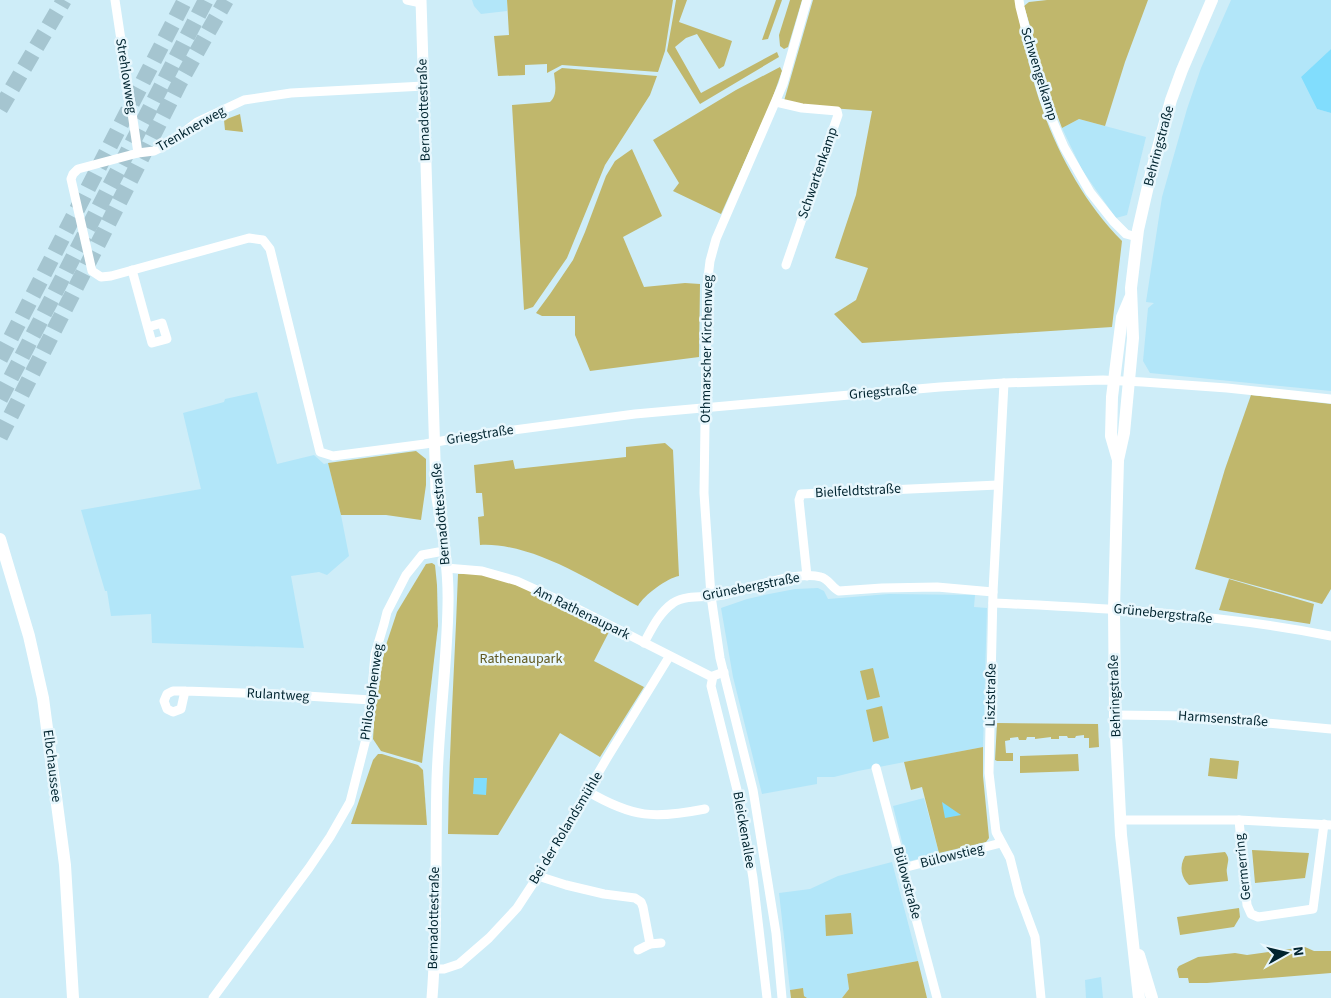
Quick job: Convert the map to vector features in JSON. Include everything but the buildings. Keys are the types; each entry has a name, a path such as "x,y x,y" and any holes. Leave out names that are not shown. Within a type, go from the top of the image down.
{"main road":[{"name":"Behringstraße","path":"1137,994 1120,820 1115,715 1114,609 1118,460 1124,433 1133,319 1130,298 1137,237 1151,172 1171,100 1212,0"},
{"name":"Behringstraße","path":"1118,460 1111,436 1114,380 1122,317 1130,298"},
{"name":"Elbchaussee","path":"0,539 33,651 43,698 65,865 73,998"},
{"name":"Behringstraße","path":"1132,931 1152,998"}],"street":[{"name":"Strehlowweg","path":"115,0 138,153"},
{"path":"408,0 421,1"},
{"name":"Othmarscher Kirchenweg","path":"711,596 704,493 707,286 710,261 718,234 776,102 807,0"},
{"name":"Schwengelkamp","path":"1019,0 1041,89 1064,147 1090,192 1126,234 1137,237"},
{"name":"Bernadottestraße","path":"421,1 436,442 436,492 446,568 448,605 439,743 432,998"},
{"name":"Trenknerweg","path":"424,86 291,93 244,100 197,122 161,148 81,168 70,179 92,271 101,277 249,238 263,240 270,249 320,452 333,456 436,442"},
{"name":"Schwartenkamp","path":"776,102 802,108 837,111 838,115 786,265"},
{"path":"132,270 148,327"},
{"name":"Griegstraße","path":"436,442 475,434 624,416 940,387 1004,383 1114,380 1227,388 1331,399"},
{"name":"Lisztstraße","path":"1004,383 993,592 989,773 996,832 1010,858 1019,894 1035,937 1041,998"},
{"name":"Bielfeldtstraße","path":"807,576 799,500 801,494 998,485"},
{"name":"Philosophenweg","path":"213,998 309,868 350,802 366,742 375,654 387,612 406,575 422,555 444,551"},
{"name":"Am Rathenaupark","path":"446,568 482,571 517,581 572,606 712,678"},
{"name":"Grünebergstraße","path":"644,643 662,613 674,603 689,598 722,595 771,582 807,576 821,577 839,591 937,587 993,592"},
{"name":"Bleickenallee","path":"711,596 720,658 753,790 775,923 782,998"},
{"name":"Grünebergstraße","path":"993,603 1114,609 1210,619 1331,636"},
{"name":"Bei der Rolandsmühle","path":"434,969 444,969 459,964 489,938 517,908 669,657"},
{"path":"712,678 716,674 724,672"},
{"name":"Bleickenallee","path":"712,678 710,683 712,693 740,802 753,878 767,998"},
{"name":"Rulantweg","path":"185,691 371,700"},
{"name":"Harmsenstraße","path":"1115,715 1191,716 1331,729"},
{"name":"Bülowstraße","path":"876,768 937,998"},
{"path":"588,791 625,810 652,815 677,814 705,809"},
{"path":"1120,820 1239,820 1327,824"},
{"name":"Germerring","path":"1239,820 1247,905 1251,914 1258,917 1313,908 1327,824"},
{"name":"Bülowstieg","path":"904,868 1001,843"},
{"path":"538,876 550,881 594,892 635,898 641,902 643,907 650,944"},
{"path":"638,950 650,944 661,943"}],"shaded area":[{"path":"472,0 507,0 507,11 481,14 474,6"},
{"path":"1231,0 1331,0 1331,49 1301,77 1317,109 1331,113 1331,391 1150,373 1143,361 1148,308 1154,303 1146,302 1162,197 1187,109 1201,68"},
{"path":"1331,49 1331,113 1317,109 1301,77"},
{"path":"1079,119 1146,137 1127,215 1116,218 1082,170 1062,128"},
{"path":"257,392 277,464 314,455 324,464 328,463 349,556 327,575 319,572 291,576 304,648 152,643 151,614 111,616 107,591 105,591 81,510 201,489 183,413 224,402 225,399"},
{"path":"818,588 824,591 828,599 889,594 975,595 974,607 987,608 983,747 834,777 817,777 817,784 762,794 733,677 721,608 769,594 795,589"},
{"path":"474,778 487,778 486,795 473,794"},
{"path":"924,798 939,853 907,862 893,806"},
{"path":"942,802 961,815 945,818"},
{"path":"892,862 918,961 847,974 849,989 842,998 807,998 804,996 803,988 790,990 779,893 810,889 838,876"},
{"path":"1101,977 1103,998 1086,998 1085,980"}],"green space":[{"path":"507,0 673,0 665,51 658,72 562,65 547,73 547,64 525,65 525,75 498,76 494,36 509,35"},
{"path":"676,0 687,0 679,22 732,41 724,66 719,69 697,34 686,38 675,47 701,93 777,52 779,57 700,104 667,51"},
{"path":"776,0 782,0 768,39 762,40"},
{"path":"790,0 802,0 788,47 784,49 780,46 779,35"},
{"path":"813,0 1015,0 1034,84 1050,129 1066,164 1086,197 1097,213 1122,241 1112,327 862,343 834,314 856,300 868,268 835,258 856,195 872,111 802,106 784,101"},
{"path":"1047,0 1148,0 1125,62 1105,126 1079,119 1062,128 1042,75 1024,6 1029,2"},
{"path":"780,67 782,71 770,105 721,214 673,191 679,183 653,140 736,90"},
{"path":"562,68 657,76 650,95 605,165 567,258 533,307 524,310 512,105 550,102 555,92 554,73"},
{"path":"240,114 243,132 225,130 224,120"},
{"path":"632,149 662,216 623,237 644,287 685,283 700,284 699,357 590,371 575,335 575,316 542,316 536,313 573,260 606,176 615,161"},
{"path":"1251,395 1331,404 1331,589 1322,604 1195,569 1225,469"},
{"path":"665,443 673,450 679,576 668,580 656,588 638,606 562,565 521,550 480,545 478,517 484,516 482,493 476,493 474,465 513,460 515,469 626,457 626,447"},
{"path":"416,451 426,459 426,485 421,520 386,515 341,515 328,463"},
{"path":"432,563 435,565 437,585 438,626 422,763 381,751 373,739 376,690 386,645 397,612 426,564"},
{"name":"Rathenaupark","path":"458,574 481,574 501,579 546,597 610,630 594,661 644,687 600,757 560,733 498,835 448,834"},
{"path":"1229,579 1314,604 1310,624 1219,610"},
{"path":"873,668 880,697 867,700 860,671"},
{"path":"882,706 889,738 873,742 866,710"},
{"path":"997,723 1098,724 1099,747 1089,748 1089,738 1084,738 1084,735 1076,736 1075,738 1059,736 1059,739 1051,739 1051,737 1035,739 1035,737 1027,737 1026,740 1019,740 1018,737 1010,738 1010,740 1005,741 1006,753 1013,753 1013,761 997,761 995,760"},
{"path":"983,747 983,776 989,838 986,842 939,853 922,787 911,790 904,762"},
{"path":"378,754 418,765 423,770 427,825 351,824 373,760"},
{"path":"1078,754 1079,771 1020,773 1020,756"},
{"path":"1210,758 1239,761 1237,779 1208,776"},
{"path":"1252,850 1309,853 1305,878 1255,883"},
{"path":"1225,852 1228,858 1228,881 1189,885 1186,882 1182,868 1185,856"},
{"path":"1239,908 1240,917 1234,927 1180,935 1177,917"},
{"path":"851,913 853,934 826,936 825,915"},
{"path":"1305,947 1314,951 1331,951 1331,973 1189,983 1188,978 1179,978 1177,969 1179,966 1198,957 1235,953 1247,955"},
{"path":"918,961 927,998 842,998 849,989 847,974"},
{"path":"803,988 804,996 807,998 791,998 790,990"}],"tunnel":[{"path":"0,109 64,0"},
{"path":"0,359 185,0"},
{"path":"0,399 206,0"},
{"path":"0,437 180,82 226,0"}]}
